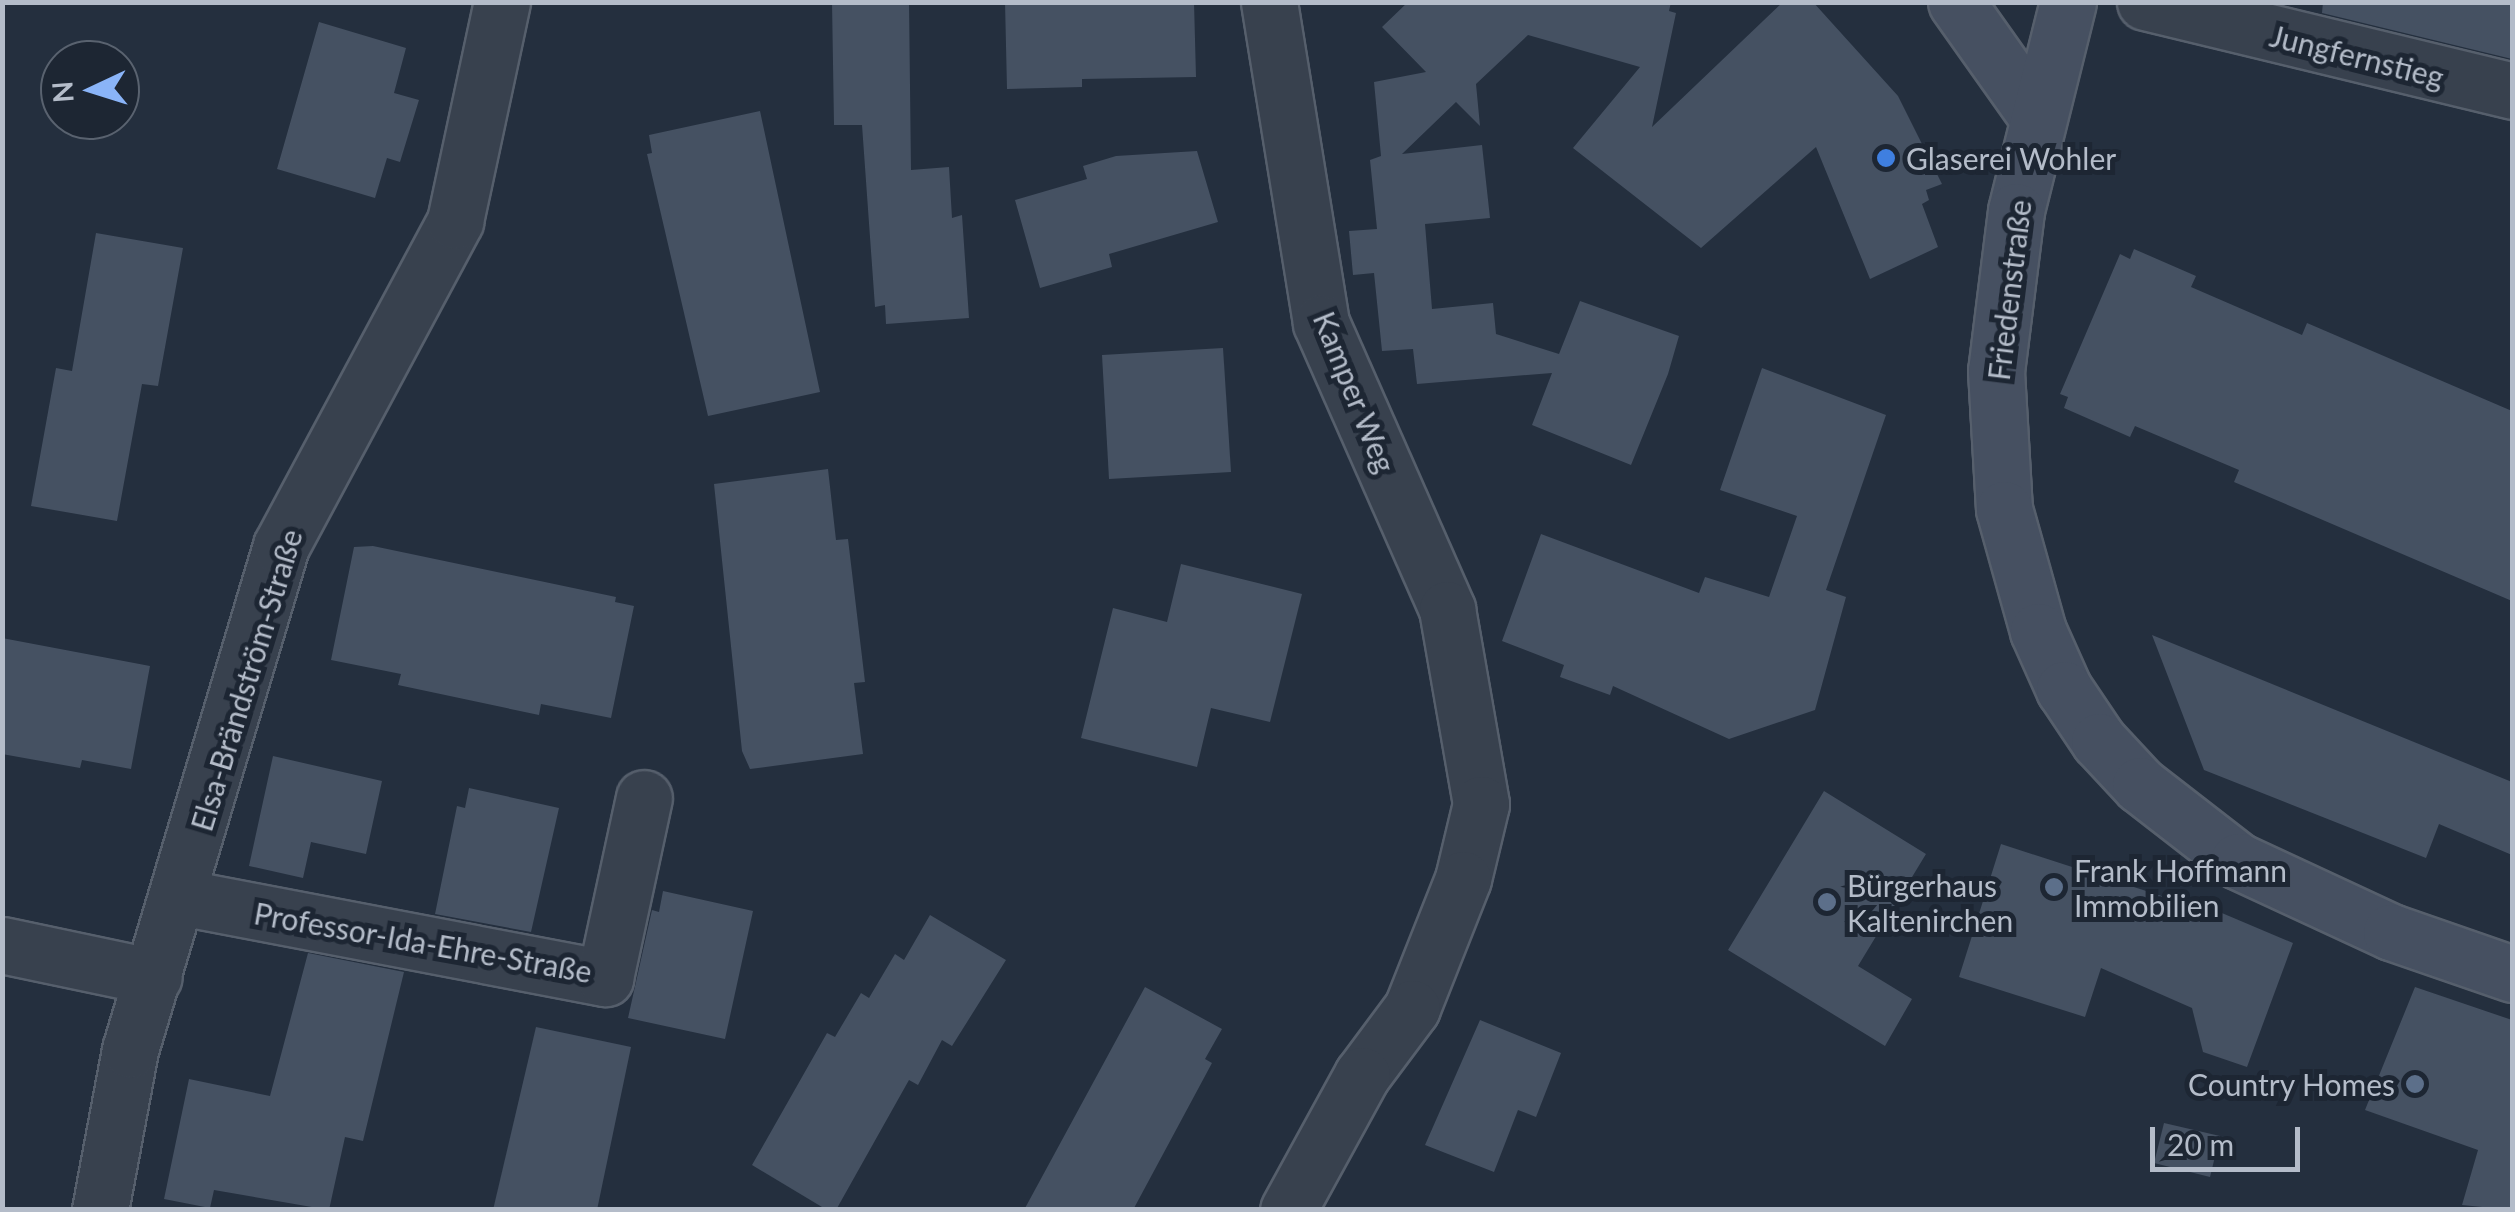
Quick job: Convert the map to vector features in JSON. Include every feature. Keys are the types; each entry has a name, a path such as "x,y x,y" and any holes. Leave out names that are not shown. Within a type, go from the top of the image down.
{"main road":[{"path":"1956,2 2036,115"},
{"name":"Friedenstraße","path":"2068,2 2036,115 2002,294 1996,436 2017,566 2064,688 2140,785 2238,862 2390,932 2512,974"}],"street":[{"name":"Elsa-Brändström-Straße","path":"100,1210 130,1050 180,897 281,546 456,221 502,2"},
{"name":"Kamper Weg","path":"1269,2 1321,323 1446,608 1462,712 1478,759 1481,804 1463,878 1412,1008 1362,1075 1288,1210"},
{"name":"Jungfernstieg","path":"2145,2 2512,91"},
{"name":"Kamper Weg","path":"1362,1075 1370,1028 1430,871 1462,712"},
{"name":"Professor-Ida-Ehre-Straße","path":"180,897 604,978 644,798"},
{"path":"2,945 154,977"}],"building":[{"path":"832,2 909,2 911,170 949,167 952,218 962,215 969,318 886,324 885,305 875,307 862,125 834,125"},
{"path":"1005,2 1194,2 1196,77 1082,79 1082,87 1007,89"},
{"path":"1408,2 1671,2 1669,11 1676,13 1652,127 1783,2 1813,2 1898,96 1942,184 1926,190 1929,200 1922,204 1938,247 1870,279 1816,147 1701,248 1573,148 1640,67 1528,35 1476,84 1480,126 1456,102 1402,154 1482,145 1490,218 1425,224 1432,309 1493,303 1496,334 1559,354 1580,301 1679,336 1668,374 1631,465 1532,425 1552,373 1417,384 1413,349 1382,351 1374,273 1353,275 1349,231 1377,229 1370,160 1381,156 1374,82 1426,72 1382,27"},
{"path":"2323,2 2512,2 2512,59 2322,13"},
{"path":"319,22 406,48 394,93 419,100 400,162 387,158 375,198 277,169"},
{"path":"760,111 820,392 708,416 647,154 652,153 649,135"},
{"path":"1197,151 1218,222 1109,254 1112,267 1040,288 1015,200 1087,179 1083,166 1116,156"},
{"path":"96,233 183,248 158,386 142,384 117,521 31,506 56,368 72,371"},
{"path":"2134,249 2196,276 2191,287 2302,335 2307,323 2512,411 2512,601 2234,482 2239,470 2135,426 2130,437 2064,408 2068,397 2060,394 2120,254 2130,259"},
{"path":"1223,348 1231,472 1109,479 1102,355"},
{"path":"1762,368 1886,415 1826,590 1846,597 1815,710 1729,739 1613,686 1610,695 1560,677 1564,665 1502,641 1541,534 1699,593 1705,577 1769,597 1797,516 1720,490"},
{"path":"828,469 836,540 848,539 865,682 854,683 863,754 750,769 742,751 714,484"},
{"path":"373,546 616,597 615,602 634,606 611,718 541,704 539,715 398,685 401,674 331,660 354,547"},
{"path":"1181,564 1302,594 1270,722 1211,708 1197,767 1081,738 1113,608 1167,622"},
{"path":"2152,635 2512,782 2512,855 2439,824 2426,858 2204,770"},
{"path":"2,638 150,666 131,769 82,760 80,768 2,754"},
{"path":"273,756 382,781 366,854 311,842 303,878 249,866"},
{"path":"469,788 559,808 531,932 435,914 457,806 465,808"},
{"name":"Bürgerhaus Kaltenirchen","path":"1824,791 1926,854 1858,966 1912,999 1885,1046 1728,950"},
{"path":"2001,844 2174,900 2177,894 2293,943 2247,1067 2203,1052 2192,1008 2101,968 2085,1017 1959,977"},
{"path":"663,891 753,911 725,1039 628,1018 652,910 659,912"},
{"path":"930,915 1006,960 952,1046 942,1040 918,1085 909,1080 836,1210 827,1210 752,1165 827,1033 835,1037 861,993 869,998 895,954 904,960"},
{"path":"308,953 404,972 363,1141 345,1137 329,1210 214,1190 210,1208 164,1199 189,1079 270,1096"},
{"path":"1145,987 1222,1029 1205,1059 1212,1063 1133,1210 1024,1210"},
{"path":"2415,987 2512,1020 2512,1210 2462,1205 2478,1150 2365,1110"},
{"path":"1480,1020 1561,1053 1536,1117 1518,1110 1494,1172 1425,1145"},
{"path":"536,1027 631,1047 597,1210 493,1210"},
{"path":"2164,1123 2220,1136 2210,1177 2154,1163"}],"place":[{"name":"Glaserei Wohler","path":"1886,158"},
{"name":"Frank Hoffmann Immobilien","path":"2054,887"},
{"name":"Bürgerhaus Kaltenirchen","path":"1827,902"},
{"name":"Country Homes","path":"2415,1084"}]}
